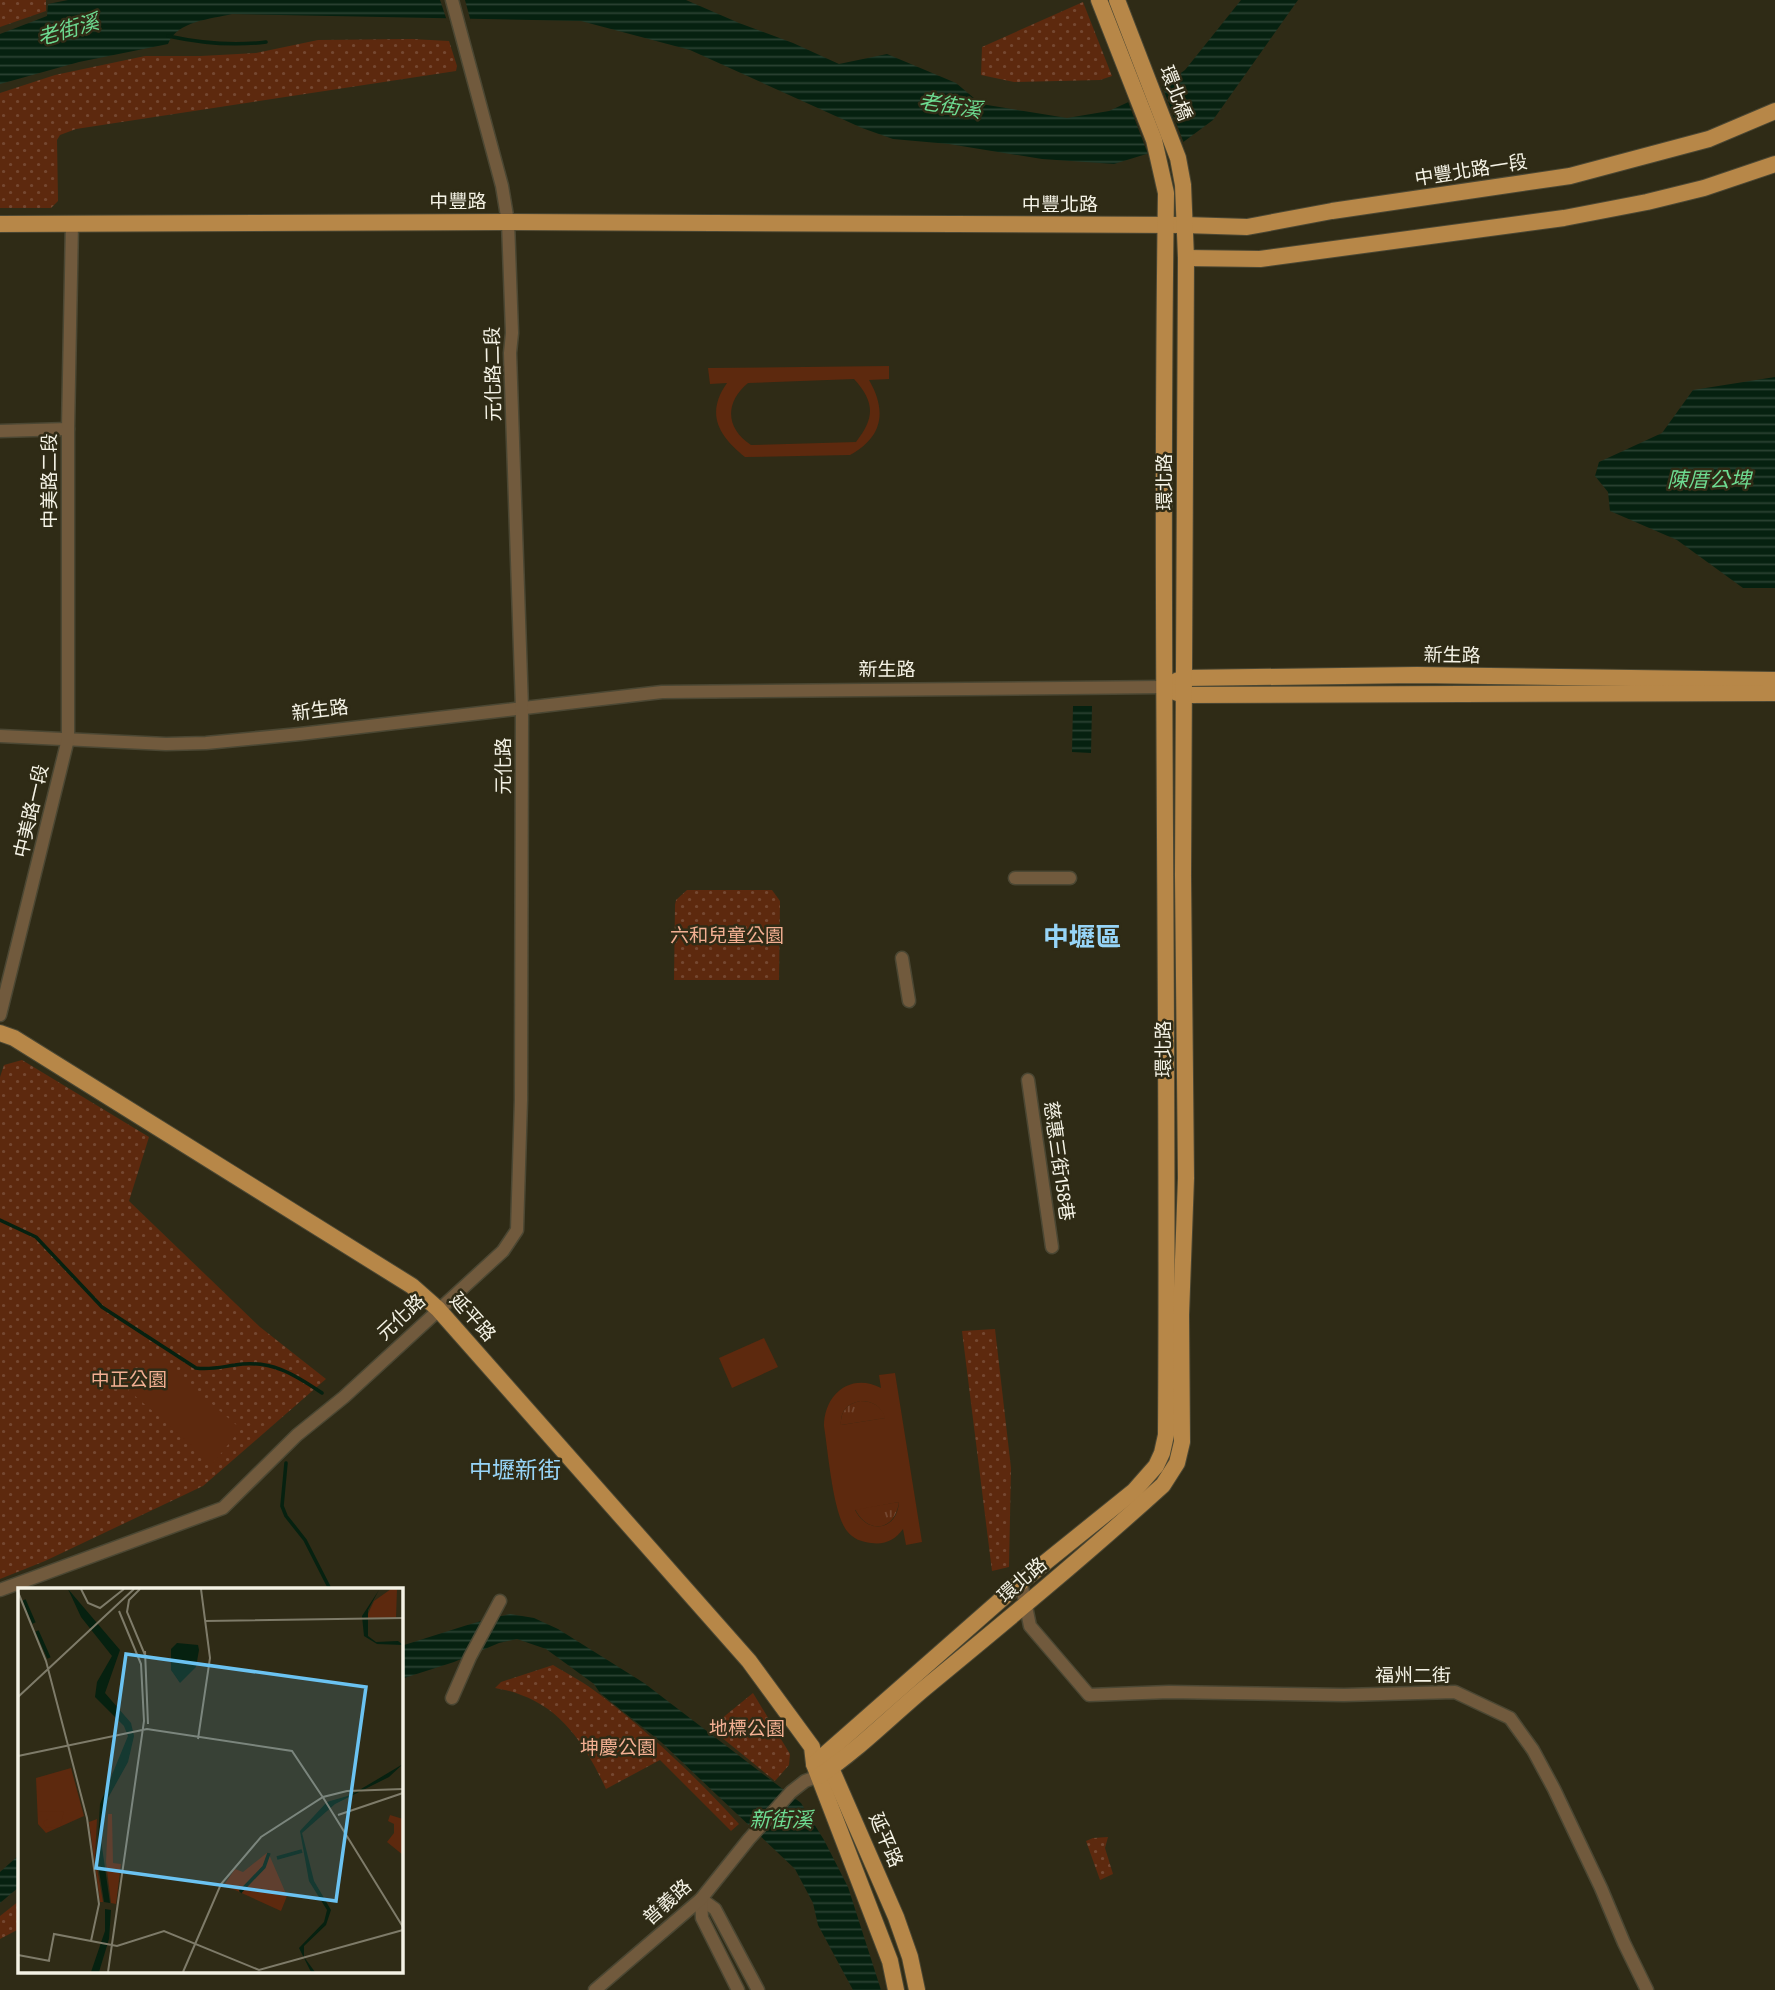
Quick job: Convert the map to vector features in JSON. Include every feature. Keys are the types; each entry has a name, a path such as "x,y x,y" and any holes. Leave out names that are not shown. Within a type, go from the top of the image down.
{"main road":[{"name":"環北橋","path":"1099,0 1161,164"},
{"name":"環北橋","path":"1117,0 1178,158"},
{"name":"中豐北路一段","path":"1165,226 1247,227 1332,211 1570,176 1709,139 1775,111"},
{"name":"環北路","path":"818,1765 853,1752 1163,1485 1177,1462 1182,1442 1181,1315 1185,1178 1183,678 1186,258 1183,185 1178,158"},
{"name":"環北路","path":"818,1765 1021,1582 1134,1491 1156,1466 1163,1453 1166,1435 1167,1359 1163,687 1166,193 1161,164"},
{"path":"1165,226 1186,258 1260,259 1564,218 1704,188 1775,164"},
{"name":"中豐路","path":"0,224 916,224"},
{"name":"中豐北路","path":"916,224 1165,226"},
{"name":"新生路","path":"1163,687 1183,678 1417,675 1775,680"},
{"path":"1163,687 1184,695 1775,693"},
{"name":"延平路","path":"0,1033 14,1038 412,1286 438,1309 749,1661 794,1720 896,1917 910,1957 917,1990"},
{"name":"延平路","path":"818,1765 890,1961 896,1990"}],"street":[{"name":"元化路二段","path":"452,0 502,186 508,222 522,708"},
{"name":"中美路二段","path":"68,739 68,429 72,223"},
{"path":"0,431 68,429"},
{"name":"新生路","path":"0,736 166,744 206,743 662,692 1163,687"},
{"name":"元化路","path":"0,1590 223,1508 297,1436 344,1397 503,1251 516,1230 521,1100 522,708"},
{"name":"中美路一段","path":"0,1015 68,739"},
{"path":"1164,876 1183,876"},
{"path":"1015,878 1070,878"},
{"path":"902,958 909,1001"},
{"path":"1166,1073 1184,1073"},
{"name":"慈惠三街158巷","path":"1028,1080 1052,1247"},
{"path":"1021,1582 1025,1606"},
{"path":"452,1698 500,1601"},
{"name":"福州二街","path":"1025,1606 1030,1626 1090,1695 1169,1692 1344,1695 1455,1692 1510,1718 1533,1750 1553,1789 1647,1990"},
{"name":"普義路","path":"595,1990 701,1899 754,1832 818,1765"},
{"path":"701,1899 702,1918 738,1990"},
{"path":"701,1899 715,1909 758,1990"}],"green space":[{"path":"0,0 46,0 46,11 0,27"},
{"path":"1083,2 1112,76 1100,80 1014,82 981,75 982,47"},
{"path":"318,40 449,41 457,66 456,71 76,129 60,135 57,140 58,201 51,208 0,208 0,93 55,75 145,56 256,53"},
{"path":"889,366 889,379 869,380 878,402 879,422 869,440 850,455 745,457 728,441 718,424 717,405 727,383 710,384 708,368","holes":["854,379 861,387 870,410 867,425 856,442 751,445 736,431 731,415 735,398 748,383"]},
{"name":"六和兒童公園","path":"687,890 772,890 780,901 779,980 674,980 675,905 676,900"},
{"name":"中正公園","path":"22,1060 149,1137 129,1201 260,1327 326,1379 203,1486 45,1561 0,1579 0,1077 4,1065"},
{"path":"995,1329 1011,1468 1009,1567 992,1571 962,1331"},
{"path":"764,1338 778,1367 732,1388 719,1358"},
{"path":"157,1357 241,1429 213,1463 128,1390"},
{"path":"895,1373 922,1542 906,1545 903,1529 893,1539 885,1542 861,1541 847,1531 838,1511 824,1426 825,1415 829,1404 841,1389 859,1383 881,1388 879,1375","holes":["860,1401 876,1405 885,1418 841,1425 845,1409","899,1502 893,1519 881,1526 867,1523 855,1510"]},
{"path":"860,1401 876,1405 886,1418 841,1425 845,1409"},
{"path":"899,1502 892,1519 880,1526 867,1523 855,1509"},
{"name":"坤慶公園","path":"553,1665 594,1690 636,1724 689,1772 739,1824 731,1831 660,1760 606,1789 583,1746 562,1721 536,1702 515,1692 495,1688 501,1682"},
{"name":"地標公園","path":"753,1693 790,1754 789,1765 775,1781 710,1728"},
{"path":"1108,1837 1105,1848 1113,1874 1100,1880 1086,1841"},
{"path":"18,1902 18,1930 0,1939 0,1916"}],"water":[{"name":"老街溪","path":"68,0 686,0 839,64 887,54 956,83 981,104 1067,118 1109,111 1163,86 1185,70 1241,0 1298,0 1213,120 1182,143 1114,164 1042,159 949,144 893,139 862,128 690,50 581,21 232,14 187,26 172,36 168,44 79,62 0,84 0,34 47,16 48,4"},
{"name":"陳厝公埤","path":"1775,377 1775,588 1743,588 1677,540 1610,511 1608,492 1595,476 1599,462 1662,433 1693,390"},
{"path":"1073,706 1092,706 1091,753 1072,752"},
{"name":"新街溪","path":"510,1614 534,1618 558,1629 644,1683 801,1803 848,1887 881,1990 853,1990 818,1925 813,1903 795,1869 661,1742 600,1693 594,1684 546,1649 517,1639 402,1679 402,1646"},
{"path":"18,1856 18,1888 0,1903 0,1872"}],"pier":[{"path":"440,0 465,0 471,22 447,21"},
{"path":"1161,83 1185,146 1149,157 1127,99"}],"waterway":[{"path":"168,36 217,43 266,42"},
{"path":"0,1220 36,1237 102,1307 196,1368 248,1364 271,1366 291,1374 322,1393"},
{"path":"286,1463 282,1506 286,1516 305,1540 329,1588"}],"district":[{"name":"中壢區","path":"1082,937"},
{"name":"中壢新街","path":"515,1470"}]}
